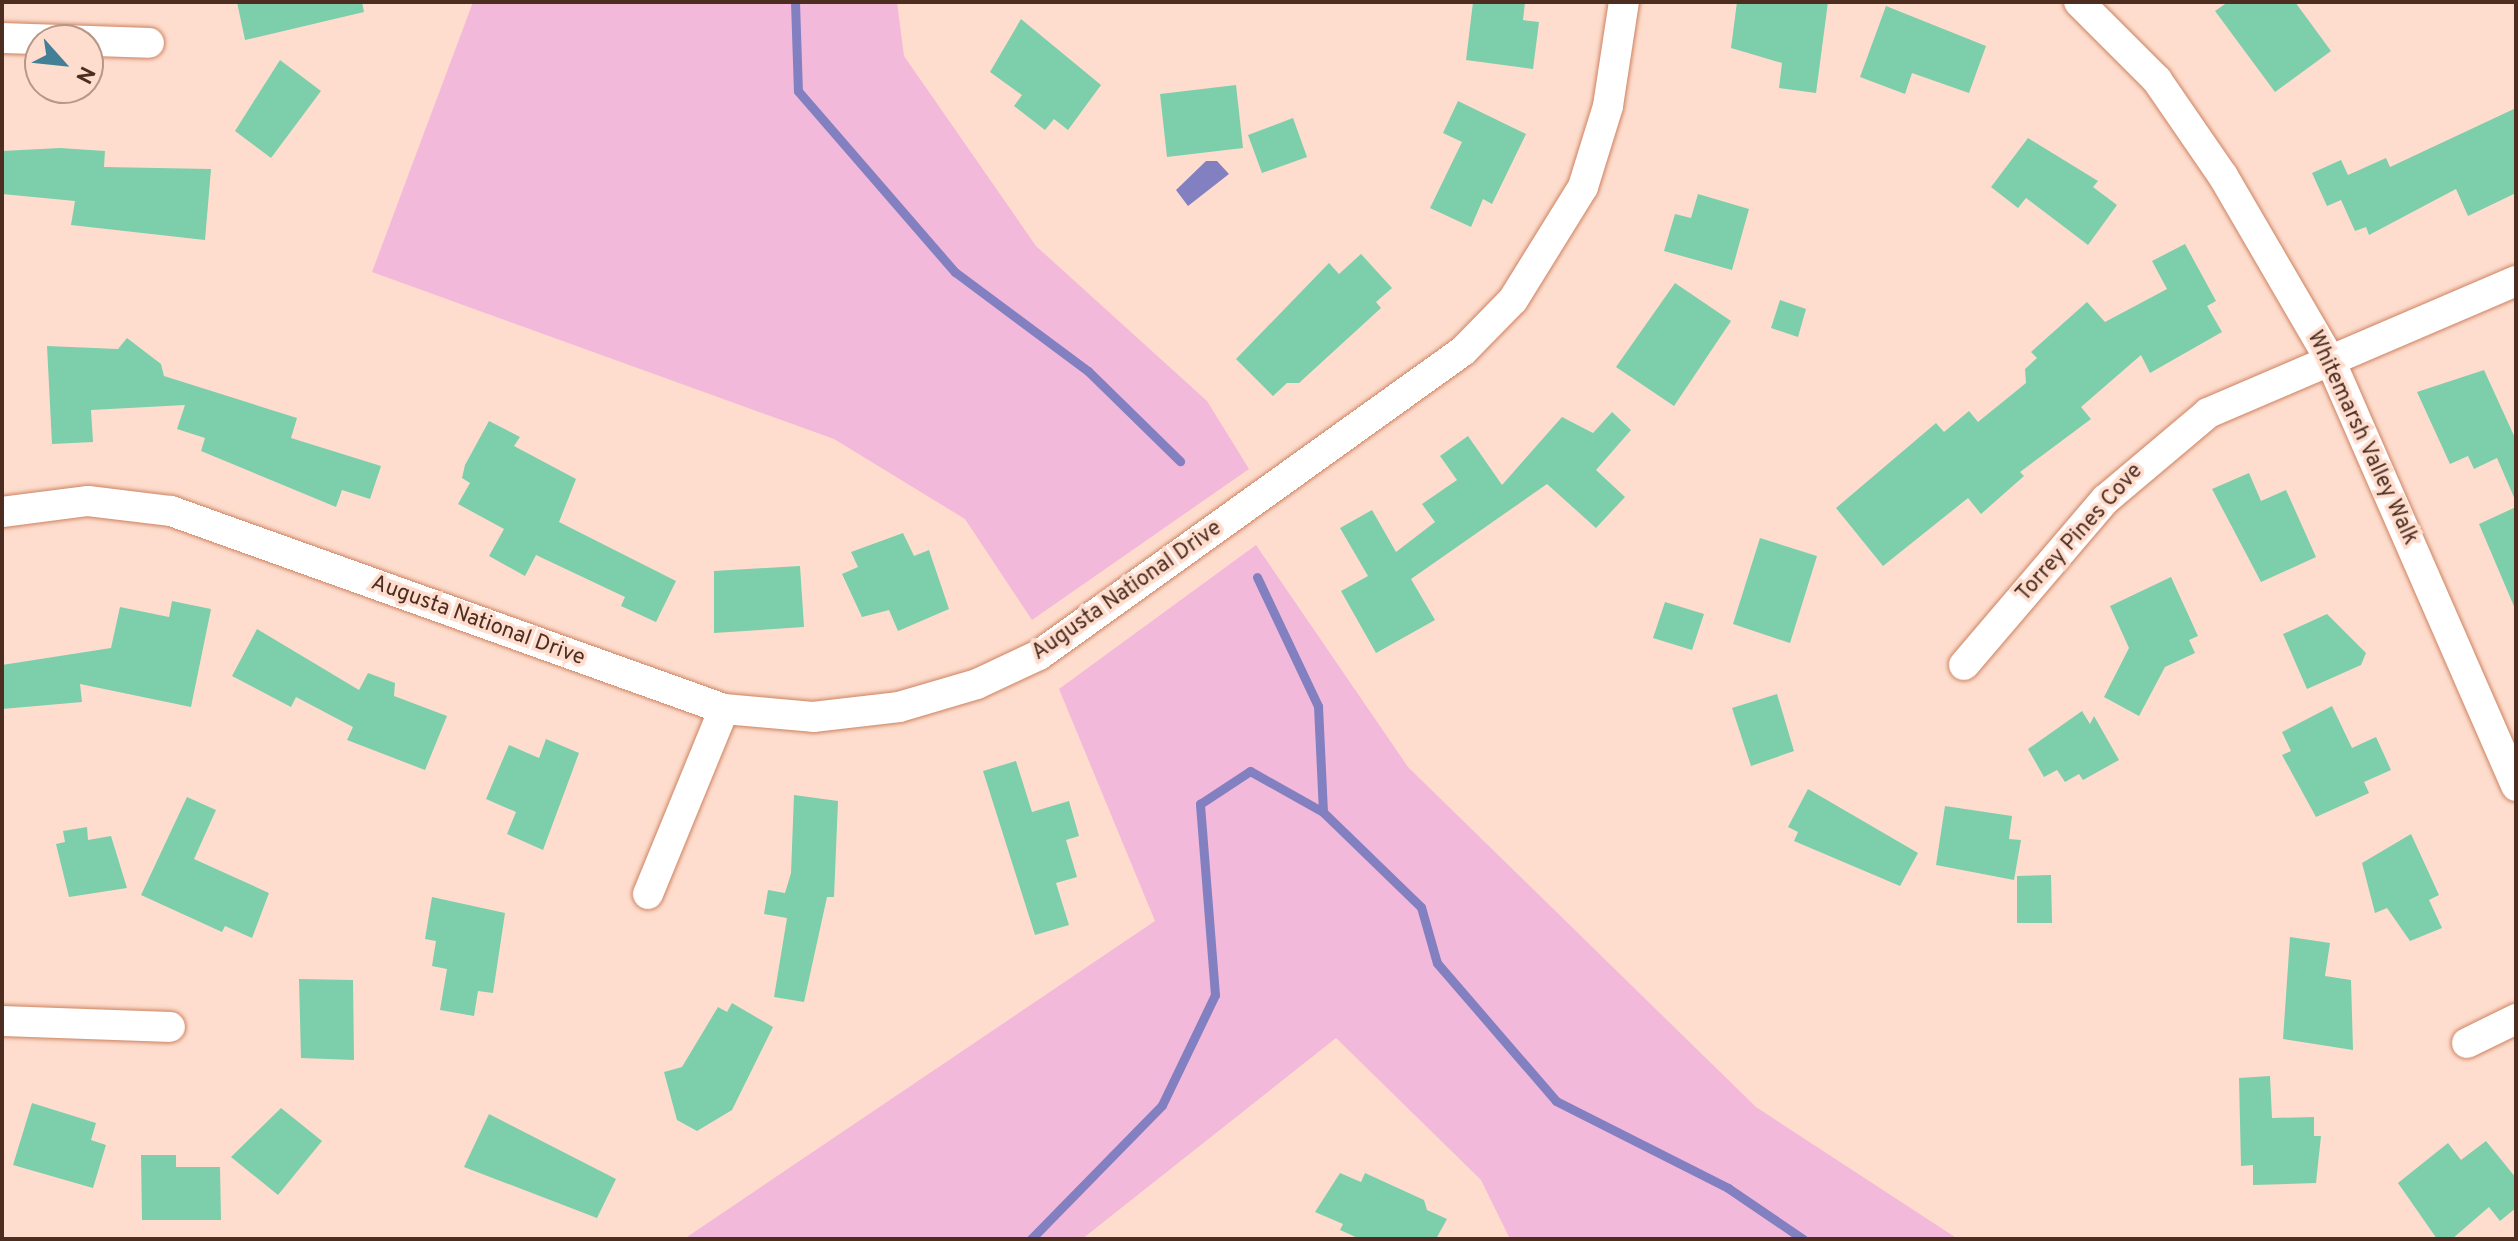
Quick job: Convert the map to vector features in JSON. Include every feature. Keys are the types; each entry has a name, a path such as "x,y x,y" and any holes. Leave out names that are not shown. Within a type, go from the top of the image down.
{"street":[{"name":"Augusta National Drive","path":"2,512 88,501 171,511 724,709 813,717 899,707 977,684 1039,655 1463,351 1513,300 1583,187 1608,106 1624,2"},
{"name":"Whitemarsh Valley Walk","path":"2079,2 2157,80 2223,176 2330,360 2516,786"},
{"path":"2,38 149,43"},
{"name":"Torrey Pines Cove","path":"1964,665 2150,457 2208,413 2516,281"},
{"path":"648,894 724,709"},
{"path":"2467,1043 2516,1019"},
{"path":"2,1021 170,1027"}],"shaded area":[{"path":"473,2 897,2 904,56 1036,246 1207,401 1249,469 1032,620 965,519 834,439 372,272"},
{"path":"1206,161 1217,161 1229,174 1188,206 1176,190"},
{"path":"1256,545 1408,767 1756,1107 1958,1239 1510,1239 1481,1180 1336,1038 1082,1239 684,1239 1155,921 1059,689"}],"building":[{"path":"237,2 362,2 364,12 245,40"},
{"path":"1473,2 1525,2 1523,20 1539,22 1533,69 1466,60"},
{"path":"1737,2 1828,2 1816,93 1779,88 1782,63 1731,48"},
{"path":"2228,2 2295,2 2331,51 2275,92 2215,11"},
{"path":"1886,6 1986,46 1969,93 1912,73 1905,94 1860,77"},
{"path":"1021,19 1101,85 1068,130 1054,119 1045,130 1014,106 1022,95 990,72"},
{"path":"280,60 321,91 271,158 235,131"},
{"path":"1236,85 1243,148 1167,157 1160,94"},
{"path":"1458,101 1526,134 1492,204 1483,199 1471,227 1430,208 1462,142 1443,133"},
{"path":"2516,108 2516,193 2468,216 2456,189 2369,235 2366,227 2355,231 2341,200 2327,206 2312,173 2341,160 2348,175 2386,158 2390,167"},
{"path":"1293,118 1307,157 1262,173 1248,135"},
{"path":"2028,138 2098,181 2093,187 2117,205 2088,245 2026,198 2018,208 1991,187"},
{"path":"60,148 105,151 104,167 211,169 205,240 71,225 75,201 2,194 2,151"},
{"path":"1698,194 1749,209 1732,270 1664,251 1675,214 1691,218"},
{"path":"2185,244 2216,301 2207,306 2222,332 2150,373 2141,355 2081,407 2091,419 2020,472 2024,476 1981,514 1968,498 1883,566 1836,508 1936,423 1944,432 1969,411 1978,422 2026,383 2025,369 2037,358 2031,352 2087,302 2105,322 2167,289 2152,261"},
{"path":"1361,254 1392,288 1376,302 1381,308 1299,383 1287,383 1273,396 1236,359 1329,263 1339,274"},
{"path":"1675,283 1731,321 1674,406 1616,367"},
{"path":"1780,300 1806,309 1798,337 1771,328"},
{"path":"127,338 161,364 164,376 297,418 291,438 381,466 370,499 342,490 336,507 201,451 205,438 177,429 185,405 91,410 93,442 52,444 47,346 118,349"},
{"path":"2484,370 2516,440 2516,502 2497,458 2474,469 2468,456 2450,464 2417,392"},
{"path":"1612,412 1631,430 1596,470 1625,497 1596,528 1547,484 1411,579 1435,620 1376,653 1341,591 1368,576 1340,528 1372,510 1396,552 1435,522 1422,504 1457,480 1440,456 1468,436 1502,485 1562,417 1593,433"},
{"path":"489,421 520,437 514,446 576,479 559,522 676,581 656,622 621,606 625,597 536,555 525,576 489,556 504,529 458,504 470,483 462,478 465,465"},
{"path":"2249,473 2261,501 2286,490 2316,557 2261,582 2212,489"},
{"path":"2516,507 2516,611 2479,524"},
{"path":"903,533 914,556 929,550 949,609 898,631 889,610 862,617 842,574 858,567 851,552"},
{"path":"1760,538 1817,556 1790,643 1733,624"},
{"path":"800,566 804,627 714,633 714,571"},
{"path":"2171,577 2198,636 2189,640 2195,653 2165,667 2139,716 2104,697 2129,648 2110,606"},
{"path":"172,601 211,609 191,707 80,684 82,702 2,709 2,665 111,648 120,607 169,617"},
{"path":"1665,602 1704,614 1692,650 1653,638"},
{"path":"2327,614 2366,653 2361,665 2307,689 2283,634"},
{"path":"257,629 359,690 368,673 395,683 394,696 447,716 425,770 347,740 353,727 296,697 291,707 232,676"},
{"path":"1777,694 1794,751 1751,766 1732,708"},
{"path":"2332,706 2352,748 2376,737 2391,770 2364,782 2369,793 2316,817 2282,755 2291,751 2282,732"},
{"path":"2082,711 2090,724 2094,716 2119,760 2083,780 2079,774 2065,782 2057,770 2044,777 2028,749"},
{"path":"546,739 579,753 543,850 507,834 516,812 486,799 509,745 539,758"},
{"path":"1016,761 1032,812 1069,801 1079,836 1066,840 1077,877 1056,883 1069,925 1035,935 983,771"},
{"path":"1808,789 1918,853 1900,886 1794,841 1798,832 1788,827"},
{"path":"794,795 838,801 834,897 827,897 804,1002 774,997 787,918 764,914 768,890 785,893 791,873"},
{"path":"187,797 216,810 194,859 269,893 252,938 225,926 222,932 141,895"},
{"path":"1945,806 2012,816 2009,839 2021,840 2014,880 1936,865"},
{"path":"87,827 88,840 111,836 127,888 69,897 56,844 65,842 63,831"},
{"path":"2411,834 2439,895 2429,900 2442,928 2410,941 2387,908 2375,913 2362,863"},
{"path":"2051,875 2052,923 2017,923 2017,876"},
{"path":"432,897 505,913 493,993 478,991 474,1016 440,1010 447,969 432,966 436,941 425,939"},
{"path":"2290,937 2330,943 2325,976 2351,980 2353,1050 2283,1039"},
{"path":"299,979 353,980 354,1060 301,1058"},
{"path":"732,1003 773,1027 732,1110 697,1131 677,1120 664,1072 682,1067 718,1007 727,1012"},
{"path":"2270,1076 2272,1118 2314,1117 2314,1136 2321,1136 2316,1183 2253,1185 2253,1165 2241,1166 2239,1078"},
{"path":"32,1103 96,1123 91,1140 106,1145 93,1188 13,1165"},
{"path":"281,1108 322,1141 278,1195 231,1157"},
{"path":"489,1114 616,1179 597,1218 464,1167"},
{"path":"2486,1141 2516,1178 2516,1208 2500,1221 2489,1207 2452,1239 2437,1239 2398,1183 2448,1143 2461,1160"},
{"path":"141,1155 176,1155 176,1167 220,1167 221,1220 142,1220"},
{"path":"1340,1173 1361,1182 1365,1173 1424,1200 1427,1210 1447,1219 1436,1239 1360,1239 1340,1230 1343,1224 1315,1212"}],"waterway":[{"path":"795,2 798,91 955,272 1088,371 1180,461"},
{"path":"1257,577 1318,706 1323,812 1421,907 1437,963 1556,1101 1728,1188 1803,1239"},
{"path":"1031,1239 1162,1105 1215,995 1200,804 1250,771 1323,812"}]}
